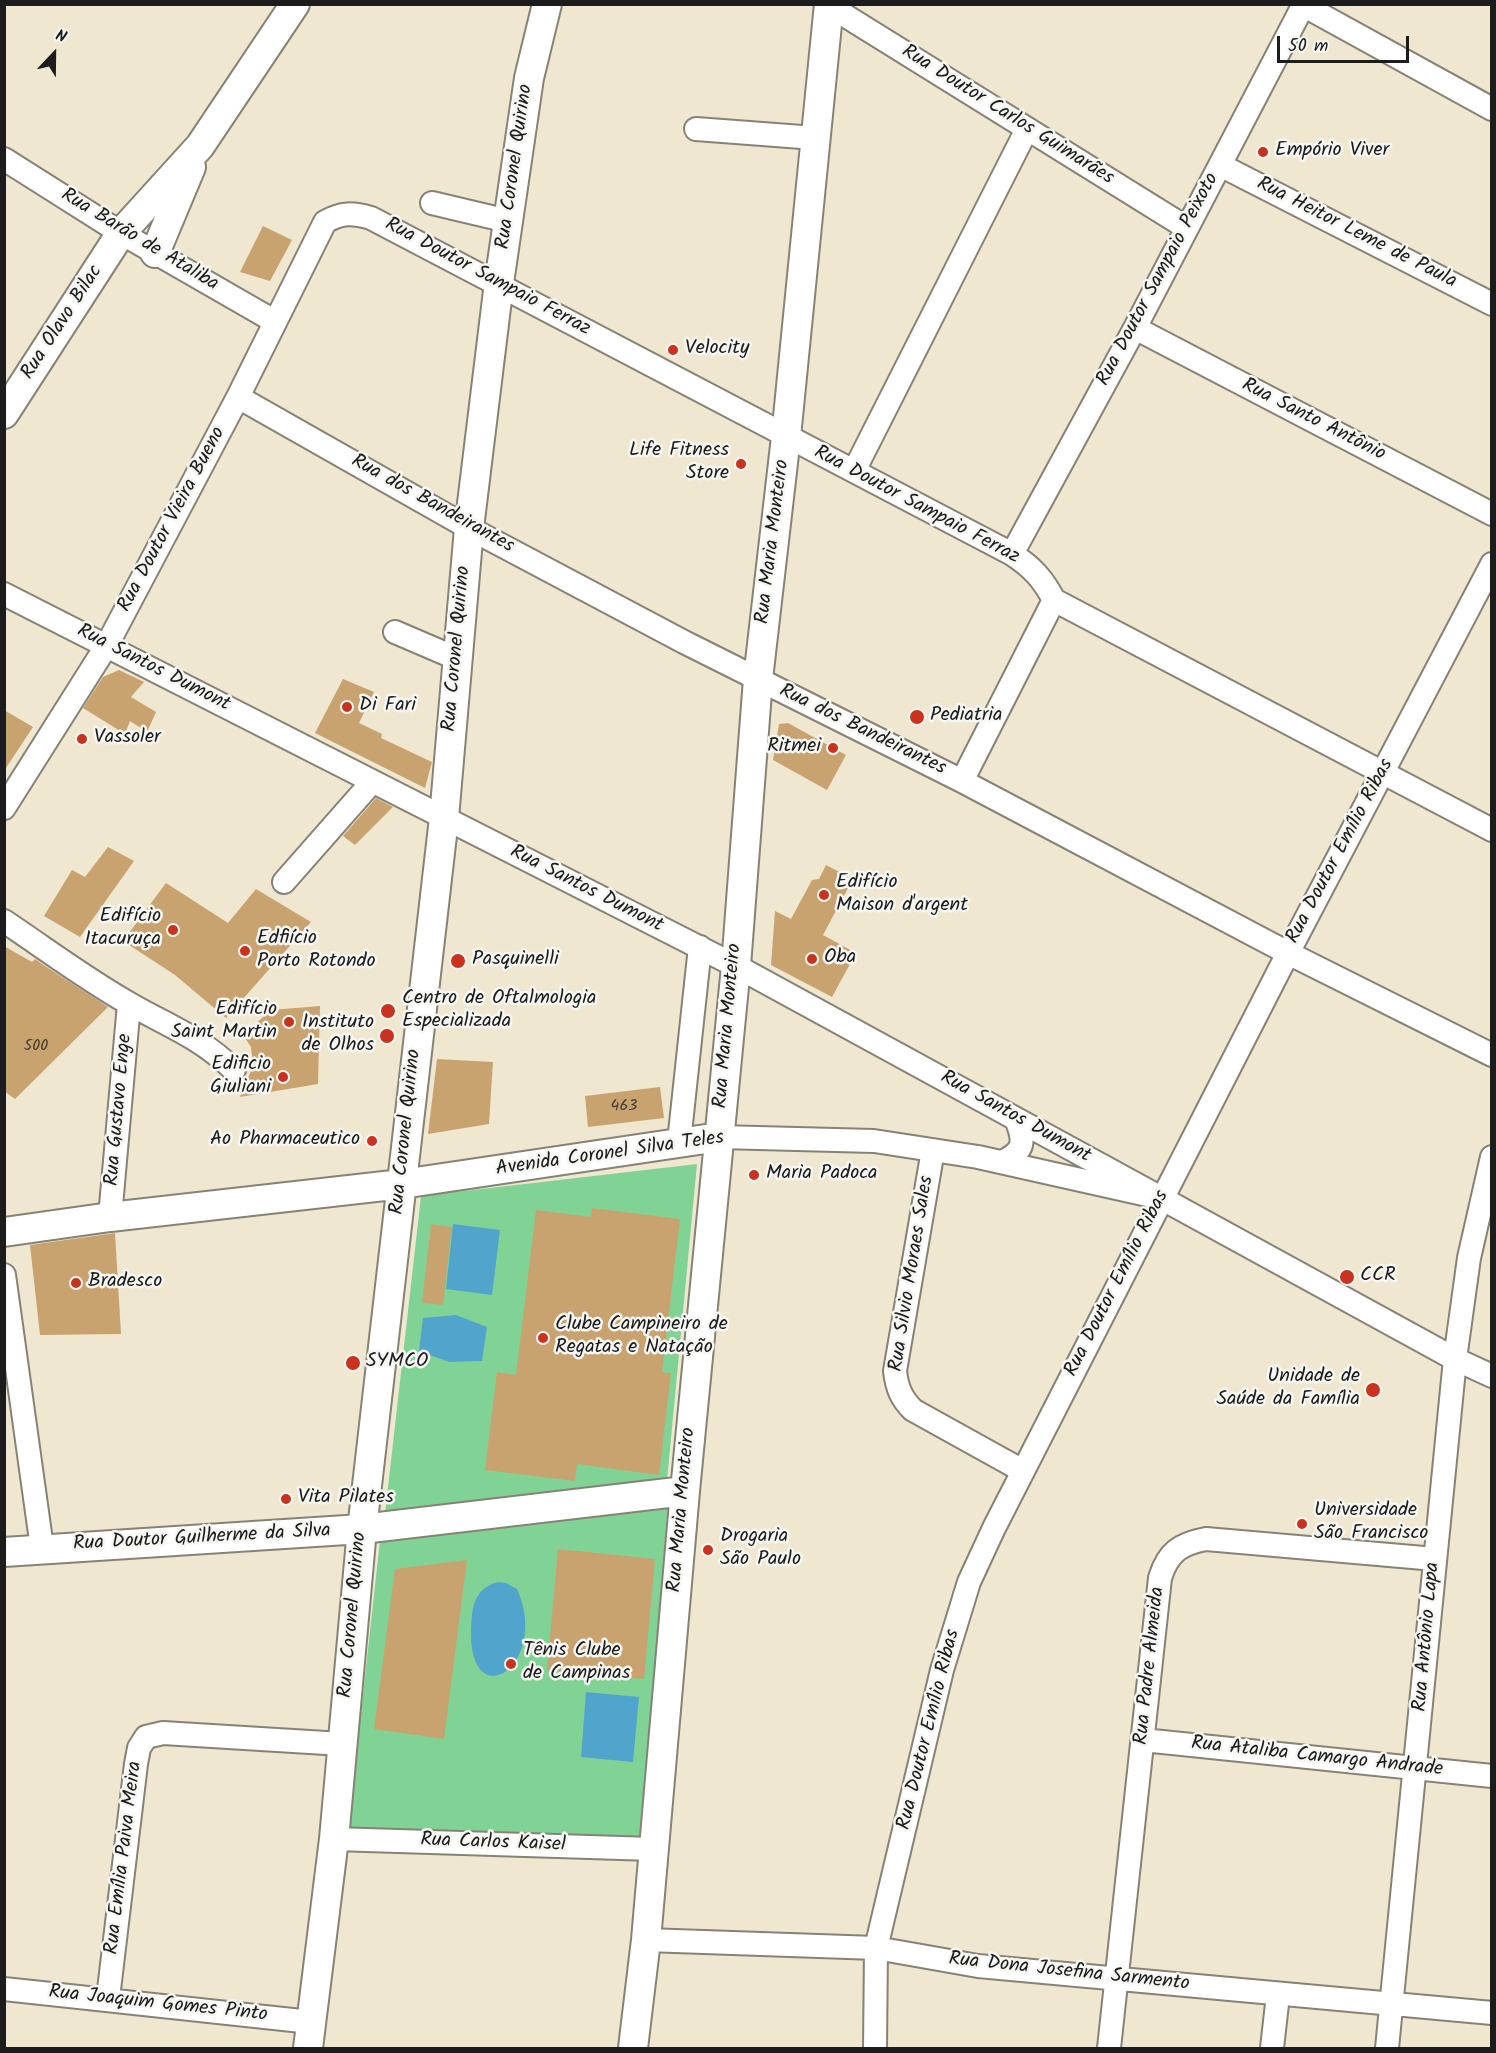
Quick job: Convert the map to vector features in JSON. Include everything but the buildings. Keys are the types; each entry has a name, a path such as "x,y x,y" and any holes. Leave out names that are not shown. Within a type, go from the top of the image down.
{"main road":[{"name":"Rua Coronel Quirino","path":"310,2035 334,1839 362,1529 444,818 469,528 499,284 529,78 547,4"},
{"name":"Rua Maria Monteiro","path":"633,2049 646,1940 685,1491 736,966 758,679 786,437 828,5"},
{"path":"155,253 200,146 288,7"},
{"name":"Rua Olavo Bilac","path":"4,414 121,233 200,146"},
{"name":"Avenida Coronel Silva Teles","path":"4,1232 110,1217 402,1184 719,1137"},
{"name":"Rua Doutor Guilherme da Silva","path":"4,1552 362,1529 685,1491"}],"street":[{"name":"Rua Doutor Carlos Guimarães","path":"828,5 1187,228"},
{"path":"1304,5 1491,109"},
{"name":"Rua Doutor Sampaio Peixoto","path":"1012,554 1135,328 1304,5"},
{"path":"696,129 815,138"},
{"path":"854,471 1027,129"},
{"name":"Rua Barão de Ataliba","path":"4,159 121,233 274,321"},
{"name":"Rua Heitor Leme de Paula","path":"1220,165 1491,304"},
{"path":"432,202 508,221"},
{"name":"Rua Doutor Sampaio Ferraz","path":"325,222 337,214 371,218 499,284 1012,554 1033,568 1044,580 1054,600"},
{"name":"Rua Doutor Vieira Bueno","path":"4,808 107,645 238,397 325,222"},
{"name":"Rua Santo Antônio","path":"1135,328 1491,514"},
{"name":"Rua dos Bandeirantes","path":"238,397 469,528 1491,1056"},
{"name":"Rua Doutor Emílio Ribas","path":"875,2049 876,1948 942,1670 969,1582 1161,1198 1491,564"},
{"name":"Rua Santos Dumont","path":"4,594 700,947 1161,1198"},
{"path":"962,781 1054,600 1491,830"},
{"path":"395,632 458,658"},
{"path":"284,882 372,782"},
{"path":"4,921 129,1004 212,1048 234,1070"},
{"path":"679,1142 700,947"},
{"name":"Rua Gustavo Enge","path":"110,1217 129,1004"},
{"path":"1002,1162 1017,1155 1021,1147 1021,1131 1016,1119"},
{"name":"Avenida Coronel Silva Teles","path":"719,1137 874,1141 1002,1162 1161,1198 1455,1359 1491,1376"},
{"name":"Rua Silvio Moraes Sales","path":"933,1150 895,1371 897,1386 902,1399 913,1410 1023,1471"},
{"name":"Rua Antônio Lapa","path":"1387,2049 1417,1768 1455,1359 1469,1258 1491,1157"},
{"path":"4,1275 42,1548"},
{"name":"Rua Padre Almeida","path":"1109,2049 1160,1578 1165,1561 1186,1543 1206,1539 1435,1559"},
{"name":"Rua Emília Paiva Meira","path":"108,1998 136,1764 139,1748 147,1737 163,1733 342,1744"},
{"name":"Rua Ataliba Camargo Andrade","path":"1143,1740 1491,1776"},
{"name":"Rua Carlos Kaisel","path":"334,1839 653,1849"},
{"name":"Rua Dona Josefina Sarmento","path":"646,1940 876,1948 978,1966 1491,2013"},
{"name":"Rua Joaquim Gomes Pinto","path":"4,1989 108,1998 310,2035"},
{"path":"1272,2049 1278,1995"}],"green space":[{"name":"Clube Campineiro de Regatas e Natação","path":"697,1164 667,1481 385,1514 421,1196"},
{"name":"Tênis Clube de Campinas","path":"669,1506 640,1838 348,1831 380,1540"}],"water":[{"path":"453,1224 500,1230 492,1295 446,1289"},
{"path":"456,1315 487,1327 482,1361 449,1362 419,1351 423,1318"},
{"path":"498,1582 506,1583 517,1589 525,1618 523,1642 515,1661 504,1673 490,1676 479,1668 472,1648 472,1615 479,1594"},
{"path":"586,1692 639,1697 633,1762 581,1757"}],"place":[{"name":"Empório Viver","path":"1263,152"},
{"name":"Velocity","path":"673,350"},
{"name":"Life Fitness Store","path":"741,464"},
{"name":"Di Fari","path":"347,707"},
{"name":"Pediatria","path":"917,717"},
{"name":"Vassoler","path":"82,739"},
{"name":"Ritmei","path":"833,748"},
{"name":"Edifício Maison d'argent","path":"824,895"},
{"name":"Edifício Itacuruça","path":"173,930"},
{"name":"Edfiício Porto Rotondo","path":"245,951"},
{"name":"Oba","path":"812,959"},
{"name":"Pasquinelli","path":"458,961"},
{"name":"Centro de Oftalmologia Especializada","path":"388,1011"},
{"name":"Edifício Saint Martin","path":"289,1022"},
{"name":"Instituto de Olhos","path":"387,1036"},
{"name":"Edificio Giuliani","path":"283,1077"},
{"name":"Ao Pharmaceutico","path":"372,1141"},
{"name":"Maria Padoca","path":"754,1175"},
{"name":"CCR","path":"1347,1277"},
{"name":"Bradesco","path":"76,1283"},
{"name":"Clube Campineiro de Regatas e Natação","path":"543,1338"},
{"name":"SYMCO","path":"353,1363"},
{"name":"Unidade de Saúde da Família","path":"1373,1390"},
{"name":"Vita Pilates","path":"286,1499"},
{"name":"Universidade São Francisco","path":"1302,1524"},
{"name":"Drogaria São Paulo","path":"708,1550"},
{"name":"Tênis Clube de Campinas","path":"511,1664"}]}
